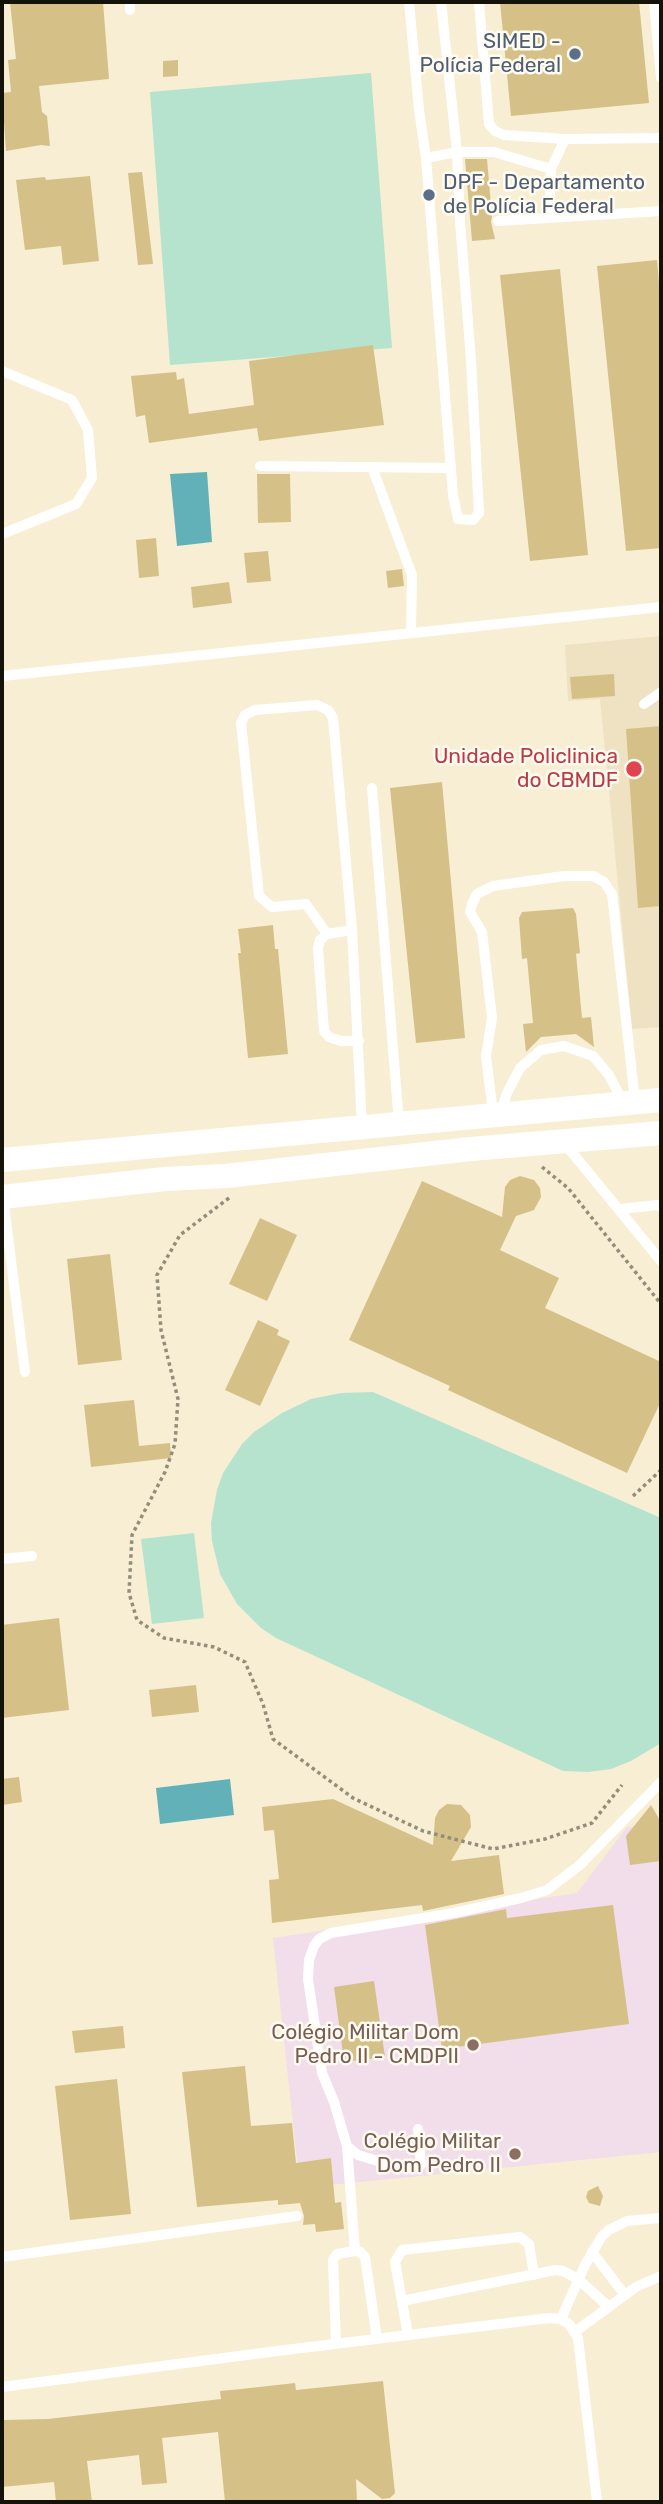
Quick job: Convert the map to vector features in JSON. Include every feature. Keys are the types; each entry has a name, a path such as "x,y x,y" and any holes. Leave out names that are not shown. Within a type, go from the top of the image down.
{"street":[{"path":"2,1160 661,1100"},
{"path":"466,1117 471,1149"},
{"path":"2,1197 471,1149 661,1133"},
{"path":"159,1145 164,1179"}],"lane":[{"path":"409,2 426,158 456,516 459,520 473,520 479,513 471,360 457,152 441,2"},
{"path":"479,2 489,124 495,131 504,135 565,139 661,138"},
{"path":"653,2 661,78"},
{"path":"549,216 551,169 565,139"},
{"path":"426,158 457,152 495,152 551,169"},
{"path":"498,221 661,211"},
{"path":"2,371 72,401 88,430 92,478 76,504 2,534"},
{"path":"260,466 451,468"},
{"path":"372,467 412,576 411,633"},
{"path":"2,676 661,607"},
{"path":"644,704 661,692"},
{"path":"327,934 306,904 272,907 259,896 241,723 245,715 255,710 317,705 328,710 333,718 352,930 362,1126"},
{"path":"372,788 399,1123"},
{"path":"497,1114 486,1056 492,1018 481,932 470,912 472,904 477,894 493,886 564,876 593,876 604,883 612,894 629,1102"},
{"path":"352,930 327,934 320,940 318,948 324,1031 329,1038 359,1041"},
{"path":"497,1114 520,1068 541,1049 564,1046 593,1056 629,1102"},
{"path":"563,1141 661,1261"},
{"path":"2,1197 25,1372"},
{"path":"621,1209 661,1206"},
{"path":"2,1559 32,1556"},
{"path":"355,2251 347,2146 322,2073 308,1979 309,1960 314,1946 319,1939 331,1933 454,1913 521,1898 547,1889 580,1866 661,1782"},
{"path":"347,2146 358,2155 391,2165 421,2165 418,2129"},
{"path":"2,2257 297,2216"},
{"path":"561,2319 578,2278 602,2236 627,2221 661,2218"},
{"path":"408,2335 395,2262 402,2250 520,2237 528,2244 534,2276"},
{"path":"336,2344 333,2260 337,2254 355,2251 365,2257 377,2339"},
{"path":"592,2252 625,2295"},
{"path":"402,2301 555,2270 578,2278 609,2307"},
{"path":"576,2331 625,2295 661,2276"},
{"path":"2,2387 408,2335 549,2318 561,2319 576,2331 578,2337 597,2502"}],"path":[{"path":"537,1165 547,1168 568,1188 661,1304"},
{"path":"231,1197 180,1235 157,1275 162,1330 178,1399 176,1444 165,1472 132,1535 129,1593 136,1620 164,1638 214,1647 246,1662 263,1704 273,1739 353,1798 423,1830 493,1849 545,1839 592,1823 622,1784"},
{"path":"633,1496 661,1470"}],"shaded area":[{"name":"Unidade Policlinica do CBMDF","path":"661,636 661,1027 632,1029 600,699 568,701 565,645"},
{"name":"Colégio Militar Dom Pedro II - CMDPII","path":"661,1826 661,2152 300,2188 273,1938 577,1893 627,1827"}],"green space":[{"path":"371,73 392,348 170,365 150,92"},
{"path":"373,1392 661,1518 661,1743 631,1761 611,1769 563,1771 276,1638 261,1628 237,1604 220,1574 212,1541 211,1523 223,1473 242,1444 254,1432 282,1413 311,1399 341,1393"},
{"path":"194,1533 204,1618 152,1624 141,1539"}],"water":[{"path":"207,472 212,542 177,546 170,474"},
{"path":"230,1779 234,1815 160,1824 156,1788"}],"building":[{"path":"10,2 103,2 109,79 39,86 42,112 47,116 50,146 6,151 2,93 11,92 8,60 16,59"},
{"path":"500,2 639,2 649,103 511,116"},
{"path":"178,60 178,76 163,77 163,61"},
{"path":"465,159 487,159 491,222 495,239 472,241"},
{"path":"142,172 153,264 138,265 128,173"},
{"path":"90,176 99,261 63,265 61,246 25,250 16,180"},
{"path":"657,260 661,305 661,548 626,551 597,266"},
{"path":"560,269 588,555 530,561 500,275"},
{"path":"373,345 384,425 259,441 257,428 149,443 145,415 136,417 131,376 176,372 177,380 184,378 189,414 254,405 249,361"},
{"path":"257,474 290,474 291,522 258,523"},
{"path":"156,538 159,576 139,578 136,540"},
{"path":"268,551 271,581 247,583 244,553"},
{"path":"402,569 404,586 388,588 386,571"},
{"path":"229,582 232,603 193,608 191,587"},
{"path":"614,674 615,696 572,699 570,677"},
{"path":"661,726 661,906 638,908 626,729"},
{"path":"442,782 465,1038 416,1043 390,788"},
{"path":"573,908 580,953 576,954 582,1018 591,1017 594,1047 576,1034 541,1037 526,1052 523,1024 533,1023 527,958 522,959 519,918 522,912"},
{"path":"273,925 275,949 278,949 288,1054 248,1058 238,929"},
{"path":"520,1176 534,1180 540,1188 541,1197 534,1210 516,1216 500,1250 559,1278 545,1308 661,1362 661,1401 627,1473 448,1390 450,1386 349,1340 422,1181 502,1217 505,1187 510,1180"},
{"path":"260,1218 297,1235 267,1301 229,1284"},
{"path":"110,1254 122,1360 78,1365 67,1259"},
{"path":"258,1320 279,1330 277,1335 290,1341 260,1406 225,1390"},
{"path":"134,1400 139,1446 170,1443 171,1458 91,1467 84,1405"},
{"path":"59,1618 69,1710 2,1718 2,1625"},
{"path":"196,1685 199,1712 152,1717 149,1690"},
{"path":"19,1777 22,1802 2,1805 2,1779"},
{"path":"333,1799 433,1845 435,1818 439,1810 447,1804 461,1805 470,1815 471,1827 451,1861 499,1855 504,1894 423,1911 422,1905 272,1923 269,1880 279,1879 274,1830 264,1831 262,1807"},
{"path":"651,1805 661,1822 661,1861 630,1865 626,1836"},
{"path":"613,1905 629,2024 442,2049 425,1925 506,1909 507,1918"},
{"path":"374,1981 385,2057 344,2062 334,1987"},
{"path":"123,2026 125,2048 75,2053 72,2031"},
{"path":"245,2066 251,2126 292,2123 296,2163 331,2158 335,2203 341,2202 344,2229 316,2232 315,2224 303,2225 304,2216 300,2203 278,2205 278,2200 197,2207 182,2072"},
{"path":"117,2079 131,2214 70,2220 55,2086"},
{"path":"598,2186 603,2196 600,2206 589,2203 586,2197 588,2191"},
{"path":"383,2381 395,2493 390,2498 382,2499 356,2479 357,2502 225,2502 218,2432 162,2438 167,2483 142,2485 139,2455 87,2461 92,2502 56,2502 54,2482 2,2487 4,2420 48,2419 221,2399 220,2391 295,2383 296,2390"}],"place":[{"name":"SIMED - Polícia Federal","path":"575,54"},
{"name":"DPF - Departamento de Polícia Federal","path":"429,195"},
{"name":"Unidade Policlinica do CBMDF","path":"634,769"},
{"name":"Colégio Militar Dom Pedro II - CMDPII","path":"473,2045"},
{"name":"Colégio Militar Dom Pedro II","path":"515,2154"}]}
